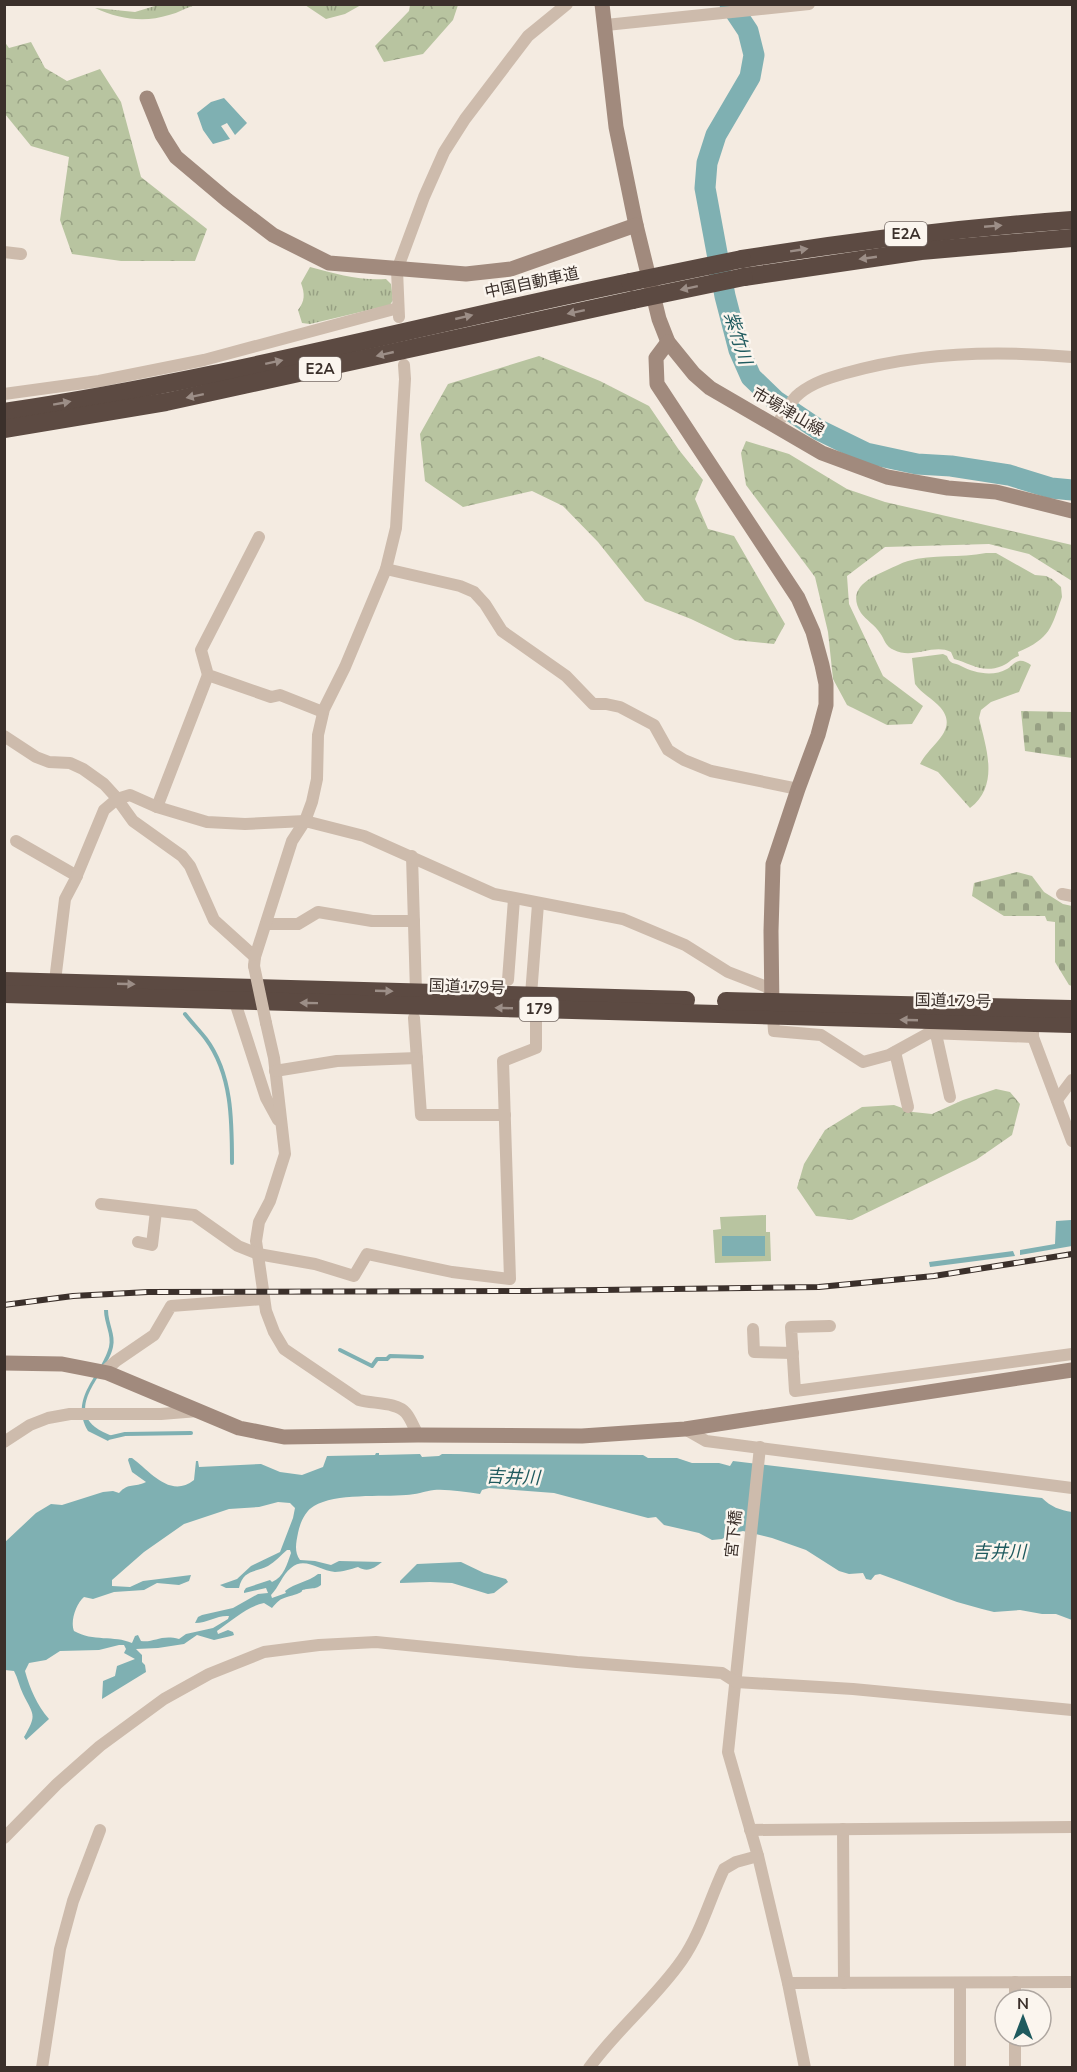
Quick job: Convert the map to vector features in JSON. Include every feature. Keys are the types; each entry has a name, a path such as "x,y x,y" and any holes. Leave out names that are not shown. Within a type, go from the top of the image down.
{"highway":[{"name":"中国自動車道","path":"4,429 200,395 631,291 743,268 843,242 924,232 1072,220"},
{"name":"中国自動車道","path":"743,268 1072,238"},
{"name":"中国自動車道","path":"4,412 59,404 253,366 520,305 631,291"},
{"name":"国道179号","path":"4,981 54,989"},
{"name":"国道179号","path":"4,994 54,989 533,1002 772,1002 1032,1023 1072,1024"},
{"name":"国道179号","path":"233,994 416,992 533,1002"},
{"name":"国道179号","path":"1032,1023 1072,1009"}],"street":[{"path":"4,394 99,381 204,360 399,313 397,270 424,197 444,152 465,119 528,36 567,4"},
{"name":"市場津山線","path":"602,4 616,127 636,225 659,319 668,342 694,374 710,388 780,421 822,453 887,477 948,488 996,492 1072,511"},
{"path":"606,25 809,4"},
{"path":"147,98 162,135 176,157 273,235 329,263 466,274 511,269 636,225"},
{"path":"4,252 21,254"},
{"path":"668,342 656,358 657,384 798,598 813,632 826,684 826,705 818,735 773,864 772,1002 774,1031 821,1035 863,1062 895,1052 929,1033 1032,1023 1072,1141"},
{"path":"780,421 797,395 815,383 887,362 971,353 1072,357"},
{"path":"404,365 396,528 386,569 345,667 323,712 318,735 316,779 305,821 292,841 254,962 275,1071 285,1154 270,1201 259,1222 256,1240 269,1322 284,1349 359,1400 371,1404 396,1406 405,1413 418,1435"},
{"path":"157,807 208,675 201,650 259,537"},
{"path":"386,569 460,586 474,592 485,604 502,631 566,676 593,704 620,707 654,725 668,750 684,760 711,771 798,789"},
{"path":"208,675 271,697 280,695 323,712"},
{"path":"4,736 36,757 49,762 70,763 104,784 133,821 182,856 190,866 214,920 254,962"},
{"path":"54,989 65,899 104,810 117,799 130,795 157,807 207,822 245,824 305,821 364,836 494,894 623,919 685,945 772,1002"},
{"path":"16,841 77,876"},
{"path":"412,856 416,992"},
{"path":"508,980 514,899"},
{"path":"101,1204 194,1215 238,1246 258,1254 315,1264 354,1276 367,1254 452,1272 510,1279 503,1061 536,1048 533,1002 538,904"},
{"path":"266,924 298,924 318,912 372,921 414,921"},
{"path":"233,994 266,1098 282,1127"},
{"path":"414,1018 421,1115 505,1115"},
{"path":"936,1034 950,1097"},
{"path":"895,1052 908,1107"},
{"path":"275,1071 337,1061 417,1058"},
{"path":"1057,1100 1072,1080"},
{"path":"138,1242 152,1245 156,1211"},
{"path":"104,1372 154,1335 171,1306 264,1299"},
{"path":"831,1326 791,1328 795,1391 1029,1368 1072,1370"},
{"path":"753,1329 754,1352 793,1353"},
{"path":"4,1363 62,1364 104,1372 239,1428 284,1437 582,1436 685,1429 852,1402 1029,1368 1072,1354"},
{"path":"850,1384 852,1402"},
{"path":"4,1442 30,1425 48,1418 70,1414 161,1414 198,1410"},
{"path":"685,1429 706,1441 1072,1488"},
{"name":"宮下橋","path":"760,1447 728,1752 758,1856 805,2067"},
{"path":"4,1838 57,1784 100,1746 155,1706 208,1674 264,1652 319,1645 376,1642 722,1673 736,1682 853,1689 1072,1710"},
{"path":"750,1830 1072,1827"},
{"path":"843,1829 844,1983"},
{"path":"42,2067 60,1949 100,1830"},
{"path":"589,2067 657,1992 684,1958 724,1869 736,1862 758,1856"},
{"path":"1015,1982 1015,1988"},
{"path":"788,1983 1072,1982"},
{"path":"960,1983 960,2067"},
{"path":"1015,2048 1015,2067"}],"green space":[{"path":"158,5 196,5 150,19 122,17 95,8 135,12"},
{"path":"305,5 361,5 345,14 326,19"},
{"path":"410,5 458,5 453,20 423,54 384,62 375,46 409,11"},
{"path":"4,41 9,48 31,42 45,68 67,81 100,69 121,102 141,177 207,229 195,261 121,261 72,254 60,220 69,157 31,146 5,114"},
{"path":"310,267 357,278 386,279 391,284 393,300 390,305 310,324 302,323 298,310 304,297 301,283"},
{"path":"539,356 600,381 649,406 703,480 695,499 708,529 734,536 785,624 774,644 735,640 645,601 598,542 563,506 532,491 463,507 425,481 420,434 448,384"},
{"path":"746,441 789,454 847,489 885,502 1072,545 1072,581 1029,554 989,544 885,547 847,576 849,604 883,676 923,706 912,724 887,725 847,705 833,679 828,632 815,577 746,485 741,453"},
{"path":"996,553 1035,575 1052,579 1061,587 1062,597 1052,624 1044,637 1018,652 1019,656 1002,666 988,669 976,667 954,659 951,652 937,649 901,653 887,645 857,605 858,591 867,581 903,563 917,559"},
{"path":"943,654 953,663 984,673 1002,671 1020,661 1031,665 1019,692 991,702 981,710 979,718 987,754 988,777 979,799 970,808 938,772 920,764 941,737 947,723 940,707 915,684 912,658"},
{"path":"1021,711 1072,712 1072,758 1025,751"},
{"path":"1017,872 1032,876 1044,892 1063,904 1072,906 1072,986 1069,985 1055,962 1055,922 1047,921 1045,916 1004,916 972,896 974,883"},
{"path":"996,1089 1010,1092 1020,1104 1012,1135 976,1160 852,1220 816,1216 797,1188 804,1164 825,1130 862,1107 894,1105 913,1112 932,1114"},
{"path":"766,1215 766,1232 770,1232 771,1261 715,1263 713,1230 721,1229 720,1217"}],"water":[{"path":"224,98 247,123 235,135 227,123 221,126 230,139 213,144 203,130 197,113 211,102"},
{"path":"1071,1220 1072,1246 1020,1255 1020,1250 1055,1244 1056,1221"},
{"path":"722,1236 765,1236 765,1256 722,1256"},
{"path":"1013,1251 1015,1256 930,1267 929,1262"},
{"path":"104,1310 108,1310 113,1347 110,1357 87,1398 85,1408 88,1418 95,1427 112,1436 108,1441 88,1431 83,1419 82,1408 88,1388 109,1347"},
{"name":"吉井川","path":"376,1453 379,1455 420,1454 422,1457 442,1454 643,1455 648,1458 677,1458 692,1463 719,1463 730,1466 733,1461 1042,1498 1056,1508 1072,1512 1072,1620 1056,1614 1020,1610 994,1612 957,1602 880,1574 875,1575 871,1580 866,1579 863,1573 849,1574 839,1571 806,1550 772,1538 743,1531 722,1539 712,1540 699,1533 664,1525 656,1517 648,1518 554,1493 489,1488 482,1490 480,1494 439,1490 409,1495 346,1497 323,1502 308,1511 298,1533 296,1547 298,1557 300,1560 331,1565 339,1561 382,1562 368,1570 358,1567 335,1572 302,1563 296,1565 285,1574 271,1595 272,1598 286,1593 285,1591 289,1588 318,1574 321,1574 321,1585 283,1598 272,1608 264,1603 252,1607 217,1631 218,1634 228,1630 234,1635 214,1640 197,1635 184,1644 136,1649 142,1655 146,1672 102,1699 103,1681 115,1676 117,1666 135,1659 124,1653 126,1649 124,1645 99,1650 60,1651 46,1660 29,1663 25,1671 29,1684 37,1702 49,1719 26,1740 24,1737 31,1724 32,1711 14,1671 5,1670 4,1543 36,1513 51,1504 62,1505 103,1492 119,1493 126,1487 146,1482 132,1472 129,1458 161,1481 177,1486 194,1480 196,1461 199,1467 261,1464 280,1472 302,1475 323,1467 327,1456 375,1455","holes":["278,1502 290,1503 295,1508 293,1518 280,1552 251,1566 237,1579 220,1585 226,1588 239,1588 246,1575 268,1566 290,1550 291,1553 282,1574 272,1582 270,1580 246,1588 244,1591 244,1593 266,1588 268,1593 258,1594 233,1608 202,1615 195,1623 229,1616 213,1628 186,1634 179,1639 167,1637 141,1641 138,1635 132,1643 89,1636 74,1631 74,1613 84,1597 93,1599 114,1592 144,1590 157,1583 179,1585 189,1581 191,1575 143,1581 130,1587 112,1586 112,1580 144,1552 184,1524 229,1509 259,1507"]},
{"path":"461,1562 484,1573 506,1579 508,1582 494,1593 488,1594 452,1583 400,1583 417,1564"}],"waterway":[{"name":"紫竹川","path":"730,4 748,31 754,55 750,77 716,135 707,163 705,188 725,296 739,350 751,377 776,401 819,430 866,453 917,464 951,466 1009,475 1051,488 1072,490"},
{"path":"185,1014 206,1039 221,1067 231,1115 232,1163"},
{"path":"340,1350 372,1366 377,1359 387,1359 390,1356 422,1357"},
{"path":"108,1438 125,1434 191,1433"}],"railway":[{"path":"4,1305 73,1296 148,1292 526,1291 819,1287 934,1276 1072,1254"}]}
